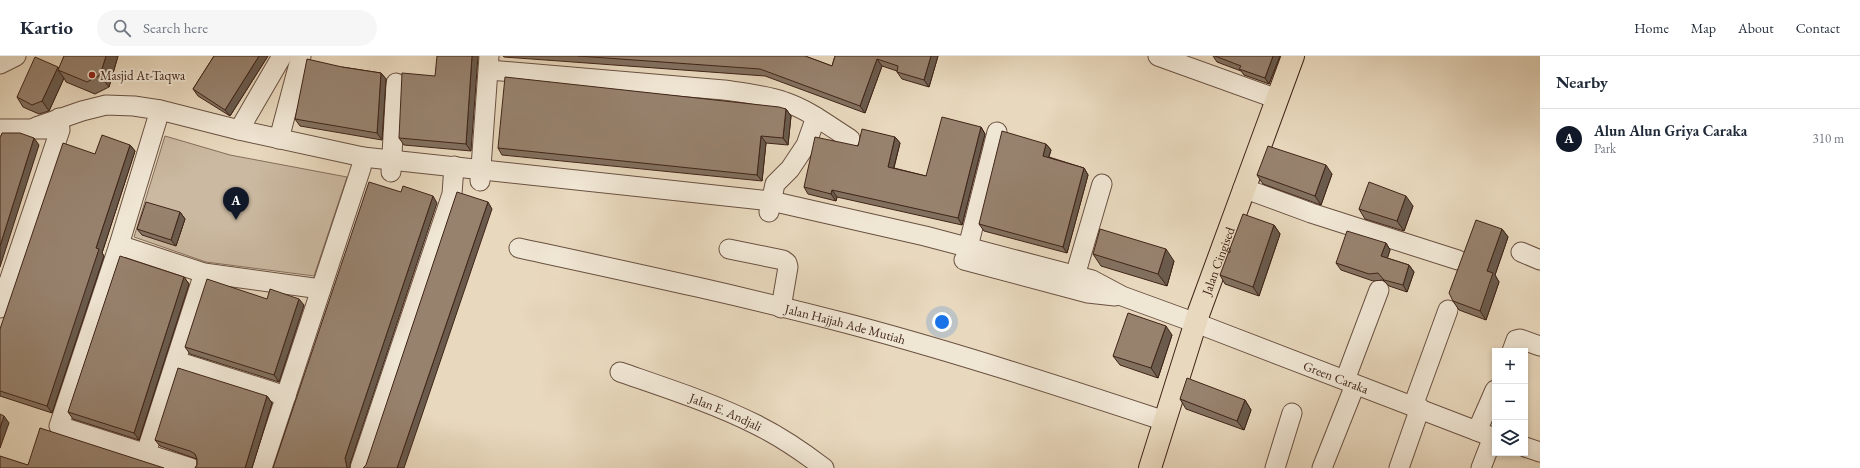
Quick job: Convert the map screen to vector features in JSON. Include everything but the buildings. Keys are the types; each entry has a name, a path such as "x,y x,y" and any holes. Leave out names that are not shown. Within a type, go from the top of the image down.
{"main road":[{"name":"Jalan Cingised","path":"1154,467 1165,420 1196,323 1293,56"}],"street":[{"path":"0,64 16,56"},
{"path":"239,130 282,56"},
{"path":"279,139 301,56"},
{"path":"1158,56 1194,62 1277,99"},
{"path":"480,175 489,63 760,95 786,102 816,117 850,139"},
{"path":"391,166 396,83"},
{"path":"158,116 234,143 391,166 770,207 923,242 1078,283"},
{"path":"158,116 119,245 59,426 191,468"},
{"path":"0,128 36,128 107,118 158,116 239,130 279,139 362,162"},
{"path":"770,207 775,184 790,169 806,145 816,117"},
{"path":"0,308 59,124"},
{"path":"968,247 997,132"},
{"path":"262,468 362,162"},
{"path":"360,468 452,194 453,172"},
{"path":"1078,283 1102,184"},
{"path":"1244,188 1310,213 1458,260"},
{"path":"923,242 968,247 1078,283"},
{"path":"119,245 204,273 321,289"},
{"name":"Jalan Hajjah Ade Mutiah","path":"519,248 852,325 944,351 1165,420"},
{"path":"730,249 783,260 787,263 788,267 781,308"},
{"path":"1520,252 1540,260"},
{"path":"146,453 204,273"},
{"name":"Green Caraka","path":"1078,283 1122,296 1196,323 1488,435"},
{"path":"1322,468 1379,290"},
{"path":"1399,468 1448,310"},
{"path":"1513,348 1516,340 1520,339 1540,346"},
{"path":"176,361 286,396"},
{"name":"Jalan E. Andjali","path":"620,372 696,398 756,424 785,441 824,468"},
{"path":"1481,468 1492,409"},
{"path":"1274,468 1292,413"},
{"path":"1528,448 1540,452"}],"shaded area":[{"path":"165,136 230,155 347,177 314,276 206,262 134,237"}],"place":[{"name":"Masjid At-Taqwa","path":"92,75"},
{"name":"Alun Alun Griya Caraka","path":"236,220"}]}
